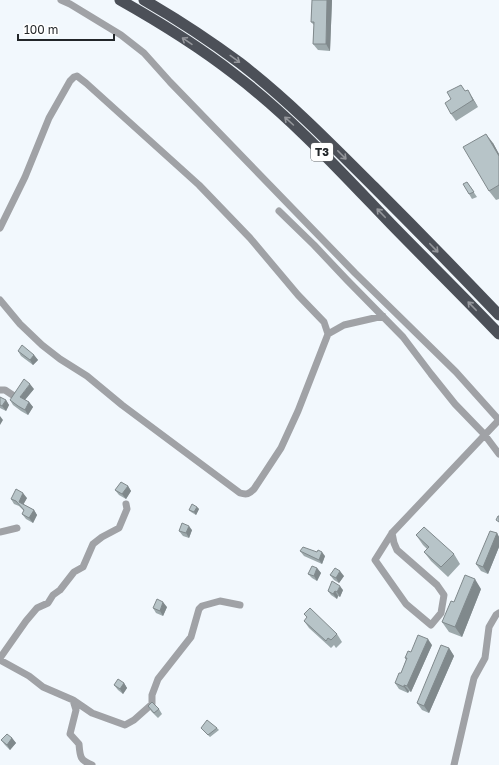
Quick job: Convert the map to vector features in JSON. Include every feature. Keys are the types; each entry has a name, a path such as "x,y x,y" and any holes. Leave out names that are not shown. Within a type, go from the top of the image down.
{"highway":[{"name":"T3","path":"120,0 147,15 209,55 290,121 336,165 499,334"},
{"name":"T3","path":"144,0 186,24 241,64 275,92 331,144 499,315"}],"street":[{"path":"61,0 121,35 144,53 170,82 355,273 456,372 499,420 484,434 392,533 375,560 406,604 431,625 441,613 444,595 437,585 397,550 392,533"},
{"path":"0,228 25,177 49,118 70,81 77,76 199,185 250,238 298,295 324,322 328,334"},
{"path":"279,211 403,337 455,404 484,434 499,454"},
{"path":"0,300 20,324 42,345 60,359 87,376 138,417 240,493 246,495 250,494 254,489 281,448 298,411 328,334 344,325 383,316"},
{"path":"0,390 5,390 14,396"},
{"path":"126,504 127,508 119,528 102,537 93,544 83,567 74,572 60,590 53,595 48,603 38,608 26,621 0,659 30,676 43,687 73,700 92,713 125,726 152,704 152,696 158,679 191,637 199,609 202,606 220,601 240,605"},
{"path":"0,532 17,528"},
{"path":"454,765 474,678 486,658 489,627 496,615 499,613"},
{"path":"73,700 76,710 70,734 79,744 80,755 83,761 92,765"}],"building":[{"path":"312,0 327,0 326,44 313,44 314,22 311,22"},
{"path":"461,85 465,91 468,90 473,100 451,114 445,103 451,99 447,92"},
{"path":"486,134 499,156 499,185 489,191 463,147"},
{"path":"467,182 474,192 469,194 463,184"},
{"path":"22,345 34,355 30,360 18,351"},
{"path":"24,379 30,384 20,397 29,402 25,410 10,400"},
{"path":"0,397 6,400 2,406 0,405"},
{"path":"121,482 128,486 122,494 115,490"},
{"path":"16,489 23,493 19,502 34,510 29,518 22,514 24,510 16,501 11,499"},
{"path":"192,504 197,507 194,512 189,510"},
{"path":"499,516 499,522 496,520"},
{"path":"182,523 189,526 186,533 179,531"},
{"path":"424,527 454,554 441,567 424,552 429,547 416,535"},
{"path":"490,531 497,533 483,567 476,564"},
{"path":"303,547 317,552 318,550 322,552 319,560 300,551"},
{"path":"312,566 317,568 314,576 308,574"},
{"path":"335,568 340,571 336,578 330,575"},
{"path":"465,575 475,579 455,627 442,622 451,601 454,602"},
{"path":"332,581 340,586 337,592 335,591 333,594 328,591"},
{"path":"157,599 163,602 160,611 153,608"},
{"path":"310,608 337,634 331,640 328,638 326,641 304,621 307,617 304,614"},
{"path":"418,635 428,639 407,686 404,685 404,687 395,683 399,673 401,673 408,651 411,652"},
{"path":"441,645 449,648 424,706 417,703"},
{"path":"118,679 124,683 120,689 114,685"},
{"path":"152,702 159,709 154,713 148,706"},
{"path":"207,720 217,728 208,735 201,728"},
{"path":"7,734 12,738 7,745 1,740"}]}
